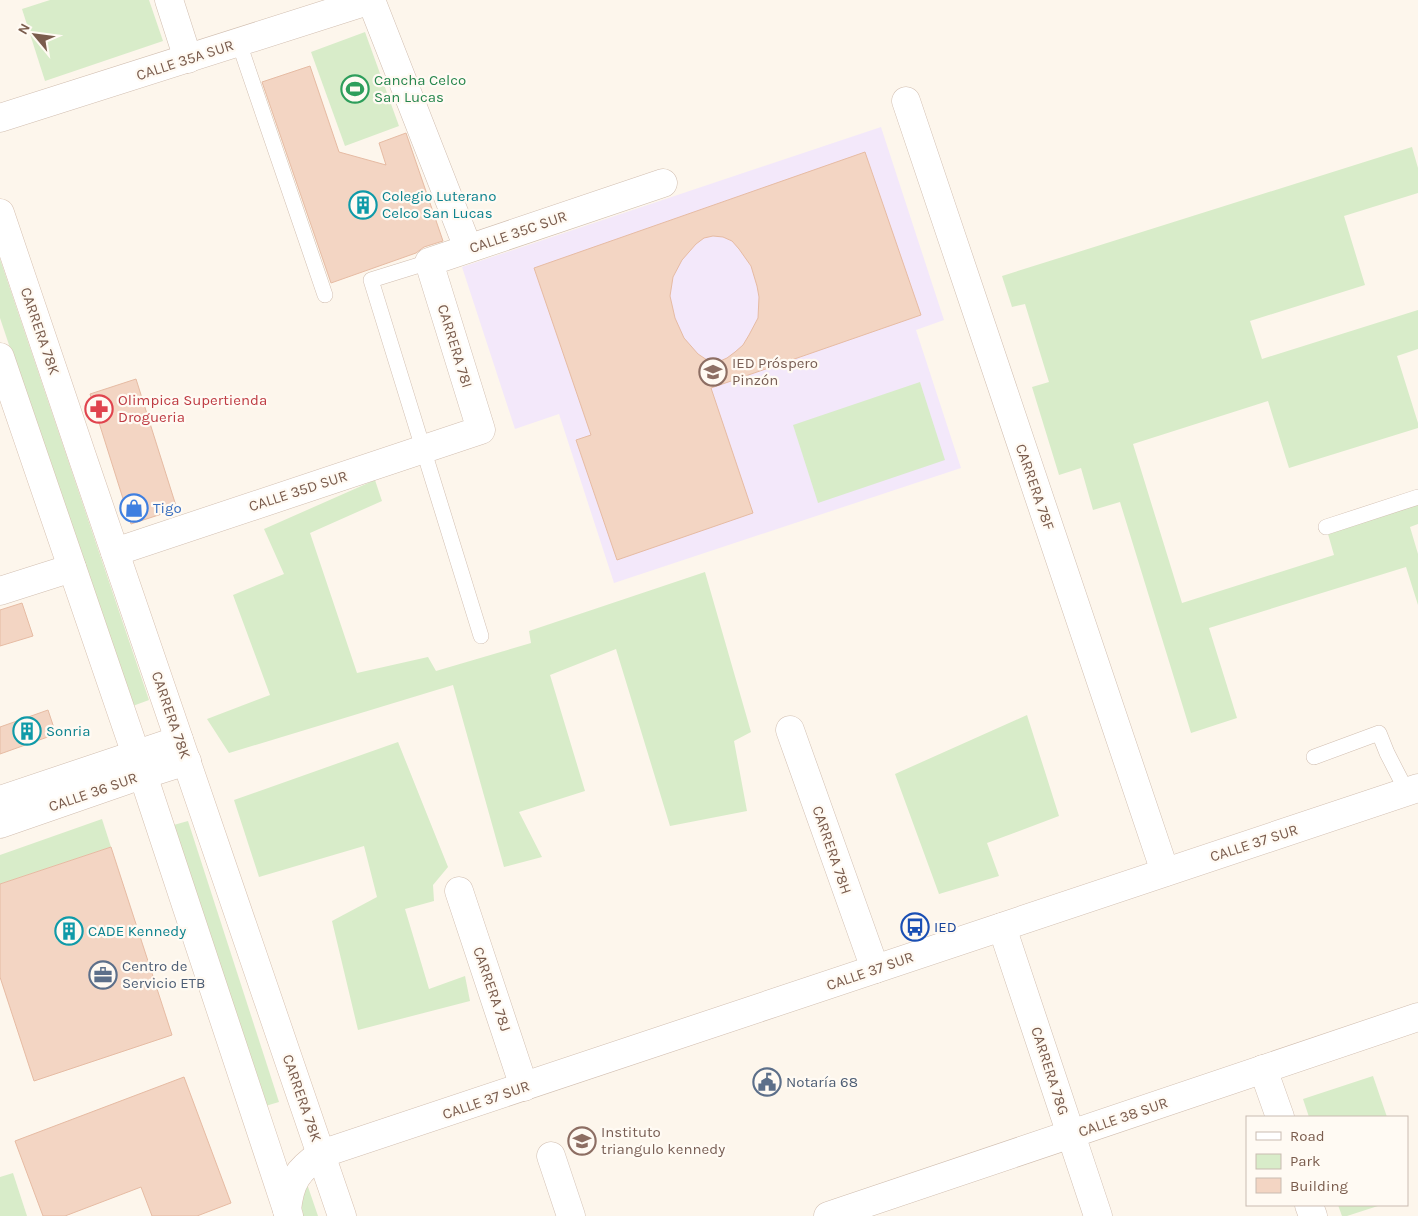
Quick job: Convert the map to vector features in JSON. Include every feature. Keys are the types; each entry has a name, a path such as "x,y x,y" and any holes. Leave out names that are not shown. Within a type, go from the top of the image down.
{"street":[{"path":"170,0 188,59"},
{"path":"371,0 468,248"},
{"name":"CALLE 35A SUR","path":"0,118 371,0"},
{"name":"CARRERA 78F","path":"906,101 1165,872"},
{"name":"CALLE 35C SUR","path":"429,262 663,183"},
{"name":"CARRERA 78K","path":"0,213 114,552 342,1216"},
{"name":"CARRERA 78I","path":"429,262 481,430"},
{"path":"0,357 140,765 288,1213"},
{"name":"CALLE 35D SUR","path":"114,552 481,430"},
{"path":"0,591 72,568"},
{"name":"CARRERA 78H","path":"790,730 875,969"},
{"name":"CALLE 36 SUR","path":"0,800 140,765 183,751"},
{"name":"CALLE 36 SUR","path":"0,824 140,765"},
{"name":"CALLE 37 SUR","path":"321,1154 1412,790"},
{"name":"CARRERA 78J","path":"459,891 524,1086"},
{"name":"CARRERA 78G","path":"1002,926 1098,1216"},
{"name":"CALLE 38 SUR","path":"828,1216 874,1209 1071,1134 1418,1017"},
{"path":"1263,1069 1280,1116"},
{"path":"288,1213 289,1193 296,1177 307,1164 321,1154"},
{"path":"551,1156 571,1216"}],"lane":[{"path":"239,42 324,295"},
{"name":"CALLE 35C SUR","path":"424,449 372,280 429,262"},
{"path":"424,449 481,636"},
{"path":"1326,527 1418,497"},
{"path":"1314,757 1379,733 1387,753 1412,790"}],"shaded area":[{"name":"IED Próspero Pinzón","path":"881,127 944,320 916,330 961,468 614,583 559,414 515,429 462,267"}],"green space":[{"path":"50,0 149,0 163,41 45,81 22,9"},
{"name":"Cancha Celco San Lucas","path":"365,32 399,126 345,146 311,52"},
{"path":"1412,147 1418,168 1418,193 1344,216 1365,285 1250,321 1262,359 1418,310 1418,349 1397,356 1418,428 1289,468 1268,401 1133,444 1182,603 1334,555 1326,527 1418,498 1418,524 1410,527 1418,554 1418,605 1406,567 1209,628 1237,718 1191,733 1120,502 1093,510 1081,468 1059,475 1032,387 1049,382 1025,304 1012,307 1002,276"},
{"path":"0,259 149,700 130,707 0,318"},
{"path":"920,382 945,460 818,503 793,425"},
{"path":"375,480 382,501 310,533 357,673 428,657 436,671 531,643 529,631 705,572 751,732 734,741 747,811 670,826 616,649 550,675 585,791 519,812 542,857 504,867 453,685 229,753 207,719 270,695 233,595 284,574 264,529"},
{"path":"1027,715 1059,816 987,843 999,876 939,894 895,774"},
{"path":"398,742 448,867 433,885 434,901 405,909 429,989 465,976 470,1001 358,1030 332,921 377,897 364,846 259,877 234,800"},
{"path":"102,819 111,847 0,884 0,855"},
{"path":"188,821 279,1102 262,1107 170,826"},
{"path":"1373,1076 1387,1116 1309,1116 1303,1099"},
{"path":"13,1173 27,1216 0,1216 0,1177"},
{"path":"306,1181 318,1216 299,1216"},
{"path":"1338,1206 1378,1206 1347,1216 1342,1216"}],"building":[{"name":"Colegio Luterano Celco San Lucas","path":"310,66 339,152 386,165 379,143 406,133 443,241 424,247 416,253 331,283 262,82"},
{"path":"865,152 921,315 711,388 753,513 617,560 576,440 591,435 534,268","holes":["713,236 723,237 732,241 751,266 759,297 758,318 743,345 727,358 718,362 707,360 698,354 684,338 675,318 670,296 673,277 682,260 696,244 704,238"]},
{"path":"136,379 177,509 131,524 90,394"},
{"path":"22,603 33,636 0,646 0,610"},
{"name":"Sonria","path":"48,710 56,734 0,754 0,727"},
{"name":"CADE Kennedy","path":"111,847 172,1035 34,1081 0,977 0,884"},
{"path":"184,1077 231,1203 197,1216 152,1216 141,1187 65,1216 43,1216 15,1141"}],"place":[{"name":"Cancha Celco San Lucas","path":"355,89"},
{"name":"Colegio Luterano Celco San Lucas","path":"363,205"},
{"name":"IED Próspero Pinzón","path":"713,372"},
{"name":"Olimpica Supertienda Drogueria","path":"99,409"},
{"name":"Tigo","path":"134,508"},
{"name":"Sonria","path":"27,731"},
{"name":"IED","path":"915,927"},
{"name":"CADE Kennedy","path":"69,931"},
{"name":"Centro de Servicio ETB","path":"103,975"},
{"name":"Notaría 68","path":"767,1082"},
{"name":"Instituto triangulo kennedy","path":"582,1141"}]}
